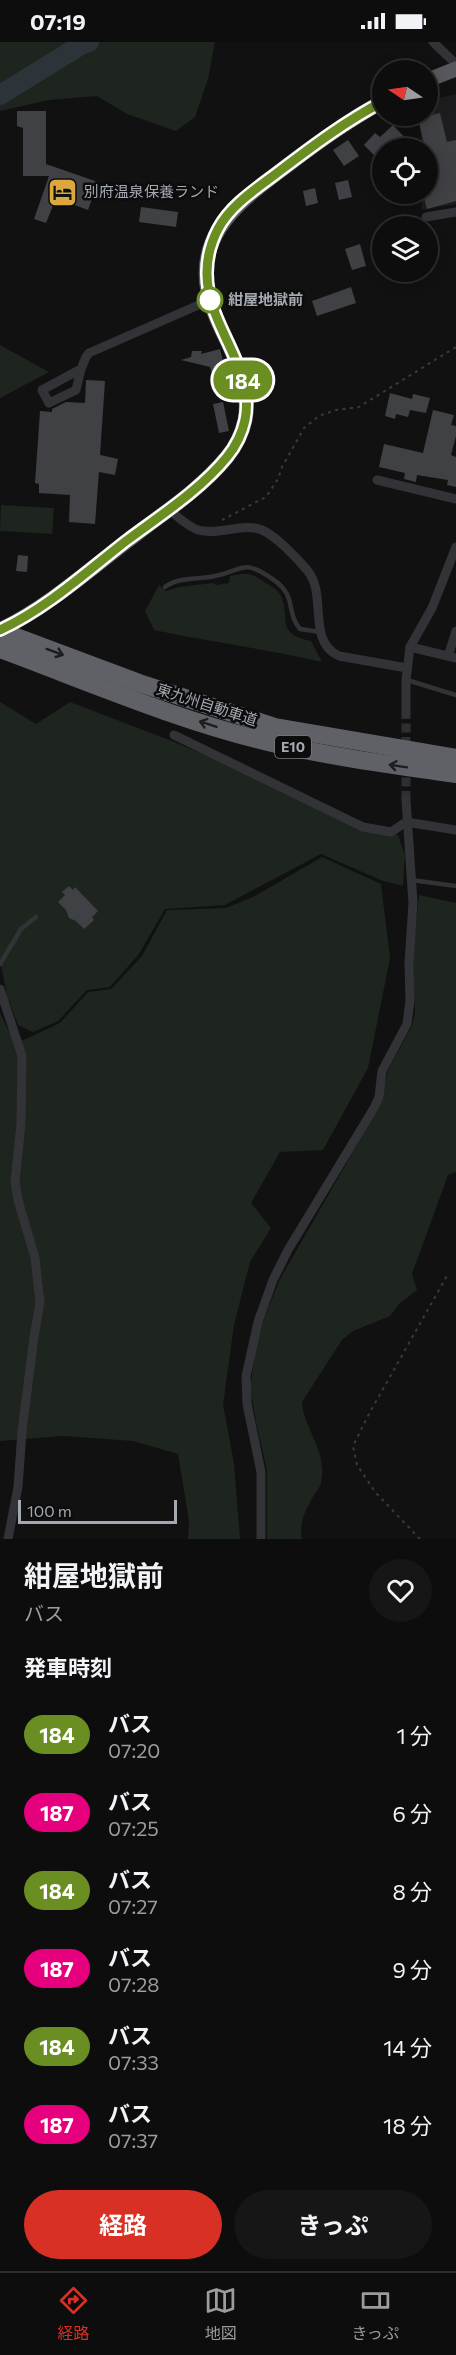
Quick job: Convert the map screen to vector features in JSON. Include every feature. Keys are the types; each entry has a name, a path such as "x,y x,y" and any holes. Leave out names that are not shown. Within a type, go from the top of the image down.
{"highway":[{"path":"438,76 456,69"},
{"path":"0,631 55,598 204,480 226,458 238,441 247,407 244,385 210,300 207,279 208,261 218,229 231,211 261,185 330,133 372,108"},
{"name":"東九州自動車道","path":"0,631 215,727 272,743 368,761 456,774"},
{"name":"東九州自動車道","path":"0,649 137,691 275,727 456,759"}],"street":[{"path":"433,42 456,64"},
{"path":"432,216 456,212"},
{"path":"81,369 86,357 96,350 210,300"},
{"path":"377,480 456,499"},
{"path":"168,509 197,530 254,528 263,531 305,567 313,579 321,632 326,646 339,656 407,668"},
{"path":"406,713 406,680 410,647 432,608 456,548"},
{"path":"410,647 452,657 456,631"},
{"path":"174,735 363,827 391,832 406,822 456,830"},
{"path":"261,1539 261,1478 247,1404 248,1362 258,1322 279,1267 374,1108 379,1097 384,1067 406,1024 410,1000 409,963 413,903 406,800"},
{"path":"0,989 22,1056 21,1124 15,1182 34,1258 40,1302 22,1431 18,1487 8,1539"}],"lane":[{"path":"165,587 178,581 214,577 235,569 252,567 260,570 283,588 289,600 292,618 300,629 321,632"},
{"path":"406,680 456,695"},
{"path":"410,880 456,886"},
{"path":"0,964 21,929 36,917"}],"path":[{"path":"209,531 211,525 266,497 278,479 282,467 304,428 319,416 329,411 359,407 456,347"},
{"path":"420,1539 376,1493 357,1465 353,1446 448,1274"}],"shaded area":[{"path":"0,42 215,42 208,79 195,117 176,131 127,114 97,96 49,100 0,111"},
{"path":"456,94 456,204 422,210 422,204 438,204 438,138 421,138 420,126 438,126 438,98"},
{"path":"0,345 49,372 0,398"},
{"path":"1,505 54,508 52,534 0,531"},
{"path":"241,574 255,576 278,591 284,604 288,630 300,638 311,641 322,662 154,630 145,611 159,585 166,591 179,587 213,583 216,585 229,583 230,576"},
{"path":"0,702 36,724 70,702 172,741 357,820 398,835 405,855 403,886 383,881 321,854 225,905 165,909 139,954 110,987 87,990 58,1021 33,1032 18,1025 7,995 0,960"},
{"path":"322,857 381,884 390,958 368,1068 323,1150 280,1152 251,1203 271,1228 250,1262 234,1325 223,1405 234,1463 240,1539 188,1539 189,1521 178,1454 133,1441 63,1436 0,1441 0,1013 15,1044 60,1023 88,992 111,989 142,956 167,910 226,908 255,896"},
{"path":"419,895 456,903 456,1172 448,1175 412,1274 417,1290 399,1304 390,1316 353,1331 342,1340 302,1402 303,1412 321,1460 321,1483 304,1516 301,1527 302,1539 267,1539 267,1470 250,1388 255,1351 262,1324 280,1279 380,1105 388,1070 412,1026 415,1011 413,956"}],"building":[{"path":"17,111 46,111 46,164 98,182 88,210 56,198 46,223 34,219 49,176 23,176 23,128 17,126"},
{"path":"438,113 440,113 447,142 456,140 456,201 427,209 426,204 438,204 438,138 423,138 420,126 438,126"},
{"path":"394,126 405,138 372,138 372,153 364,145 375,133 380,137"},
{"path":"348,140 359,156 344,166 333,150"},
{"path":"348,180 352,197 339,200 335,183"},
{"path":"315,188 318,203 306,206 303,191"},
{"path":"141,207 178,212 176,227 139,222"},
{"path":"360,244 366,266 352,270 345,249"},
{"path":"351,287 356,303 317,316 312,301"},
{"path":"220,349 226,373 213,376 210,367 181,360 191,357 192,351 202,351 201,354"},
{"path":"86,380 105,381 100,455 118,459 115,475 99,472 95,524 69,522 70,495 39,493 39,484 35,483 40,411 52,412 52,409 66,402 85,403"},
{"path":"390,393 412,399 413,394 430,398 426,413 410,410 408,417 396,414 395,419 385,416"},
{"path":"223,402 229,431 219,433 213,404"},
{"path":"433,410 454,415 451,425 456,426 456,436 451,455 456,457 456,487 447,485 448,480 417,475 416,482 404,479 405,473 379,467 384,444 423,453"},
{"path":"18,555 28,556 27,572 16,571"},
{"path":"69,886 73,890 75,887 98,911 92,917 94,920 84,929 69,918 66,910 58,902 65,895 62,892"}],"waterway":[{"path":"0,95 89,42"}],"tunnel":[{"path":"406,713 406,800"}],"bus line":[{"name":"184","path":"0,630 55,598 191,492 234,449 242,431 247,407 240,372 216,317 208,288 208,261 218,229 231,211 261,185 330,133 372,108"}],"place":[{"name":"別府温泉保養ランド","path":"63,192"},
{"name":"紺屋地獄前","path":"210,300"}]}
